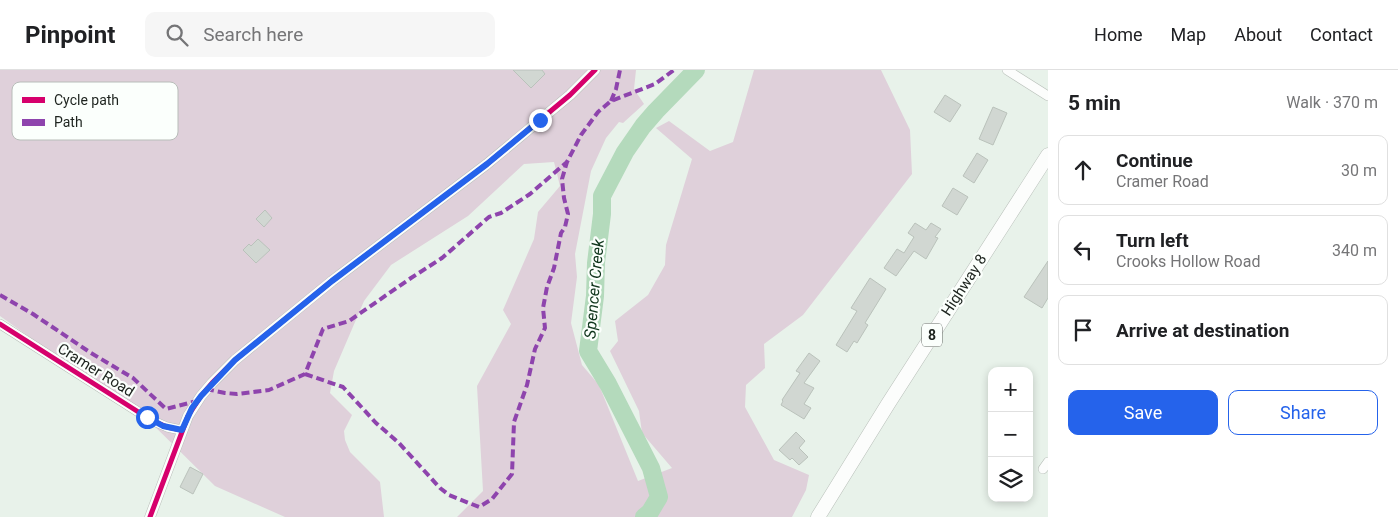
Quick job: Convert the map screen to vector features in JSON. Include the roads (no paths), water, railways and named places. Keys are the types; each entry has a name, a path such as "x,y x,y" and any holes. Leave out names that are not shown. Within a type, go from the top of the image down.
{"main road":[{"name":"Highway 8","path":"818,517 888,404 1048,155"}],"street":[{"path":"150,517 192,408 235,360 332,281 487,164 570,94 595,70"},
{"path":"1007,70 1048,96"},
{"name":"Cramer Road","path":"0,324 150,420 167,427 182,430"}],"waterway":[{"name":"Spencer Creek","path":"644,517 650,512 659,497 651,468 608,384 588,351 595,296 602,196 625,152 643,126 696,70"}]}
